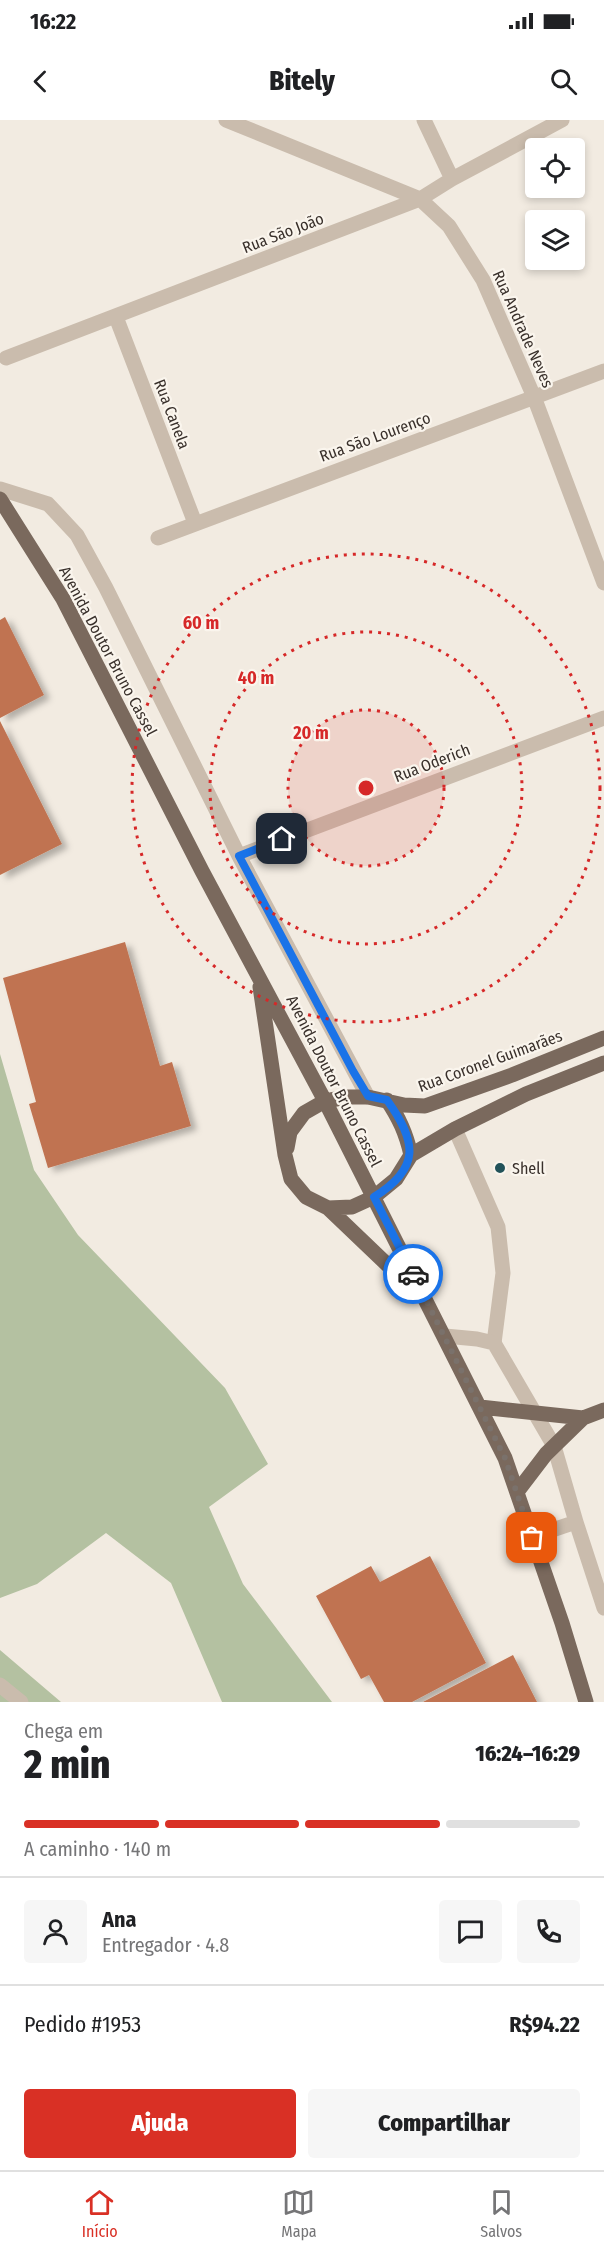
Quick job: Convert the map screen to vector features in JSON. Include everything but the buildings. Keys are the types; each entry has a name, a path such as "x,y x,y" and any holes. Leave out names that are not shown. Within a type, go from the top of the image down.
{"main road":[{"name":"Avenida Doutor Bruno Cassel","path":"0,499 63,599 326,1101 505,1458 586,1702"},
{"path":"258,975 285,1155 291,1179 306,1197 328,1208 428,1303"},
{"name":"Rua Coronel Guimarães","path":"326,1101 368,1096 404,1105 425,1106 512,1075 604,1038"},
{"path":"328,1208 352,1207 374,1197 396,1179 411,1155 455,1129 526,1094 604,1063"},
{"path":"387,1100 399,1117 411,1155"},
{"path":"285,1155 290,1132 297,1122 304,1113 326,1101"},
{"path":"480,1407 583,1418"},
{"path":"517,1492 554,1446 583,1418 604,1410"}],"street":[{"name":"Rua Andrade Neves","path":"226,120 420,199 449,226 483,280 534,397 604,583"},
{"path":"424,120 452,179"},
{"name":"Rua São João","path":"6,358 420,199 452,179 562,120"},
{"name":"Rua Canela","path":"116,317 195,523"},
{"name":"Rua São Lourenço","path":"158,538 604,371"},
{"path":"0,489 48,504 77,535 106,588 239,856 368,1096"},
{"name":"Rua Oderich","path":"239,856 604,718"},
{"path":"455,1129 498,1227 502,1273 494,1342 554,1446 604,1608"},
{"path":"445,1336 494,1342"},
{"path":"532,1538 576,1522"},
{"path":"0,1685 21,1702"}],"green space":[{"path":"0,1054 34,1170 78,1235 225,1388 268,1464 209,1507 243,1584 332,1702 222,1702 171,1583 106,1533 37,1584 0,1598"},
{"path":"0,1650 61,1702 0,1702"}],"way so far":[{"path":"413,1274 505,1458 532,1538"}],"place":[{"name":"Shell","path":"500,1168"}],"route":[{"path":"282,839 239,856 368,1096 387,1100 399,1117 411,1155 405,1168 396,1179 374,1197 413,1274"}]}
